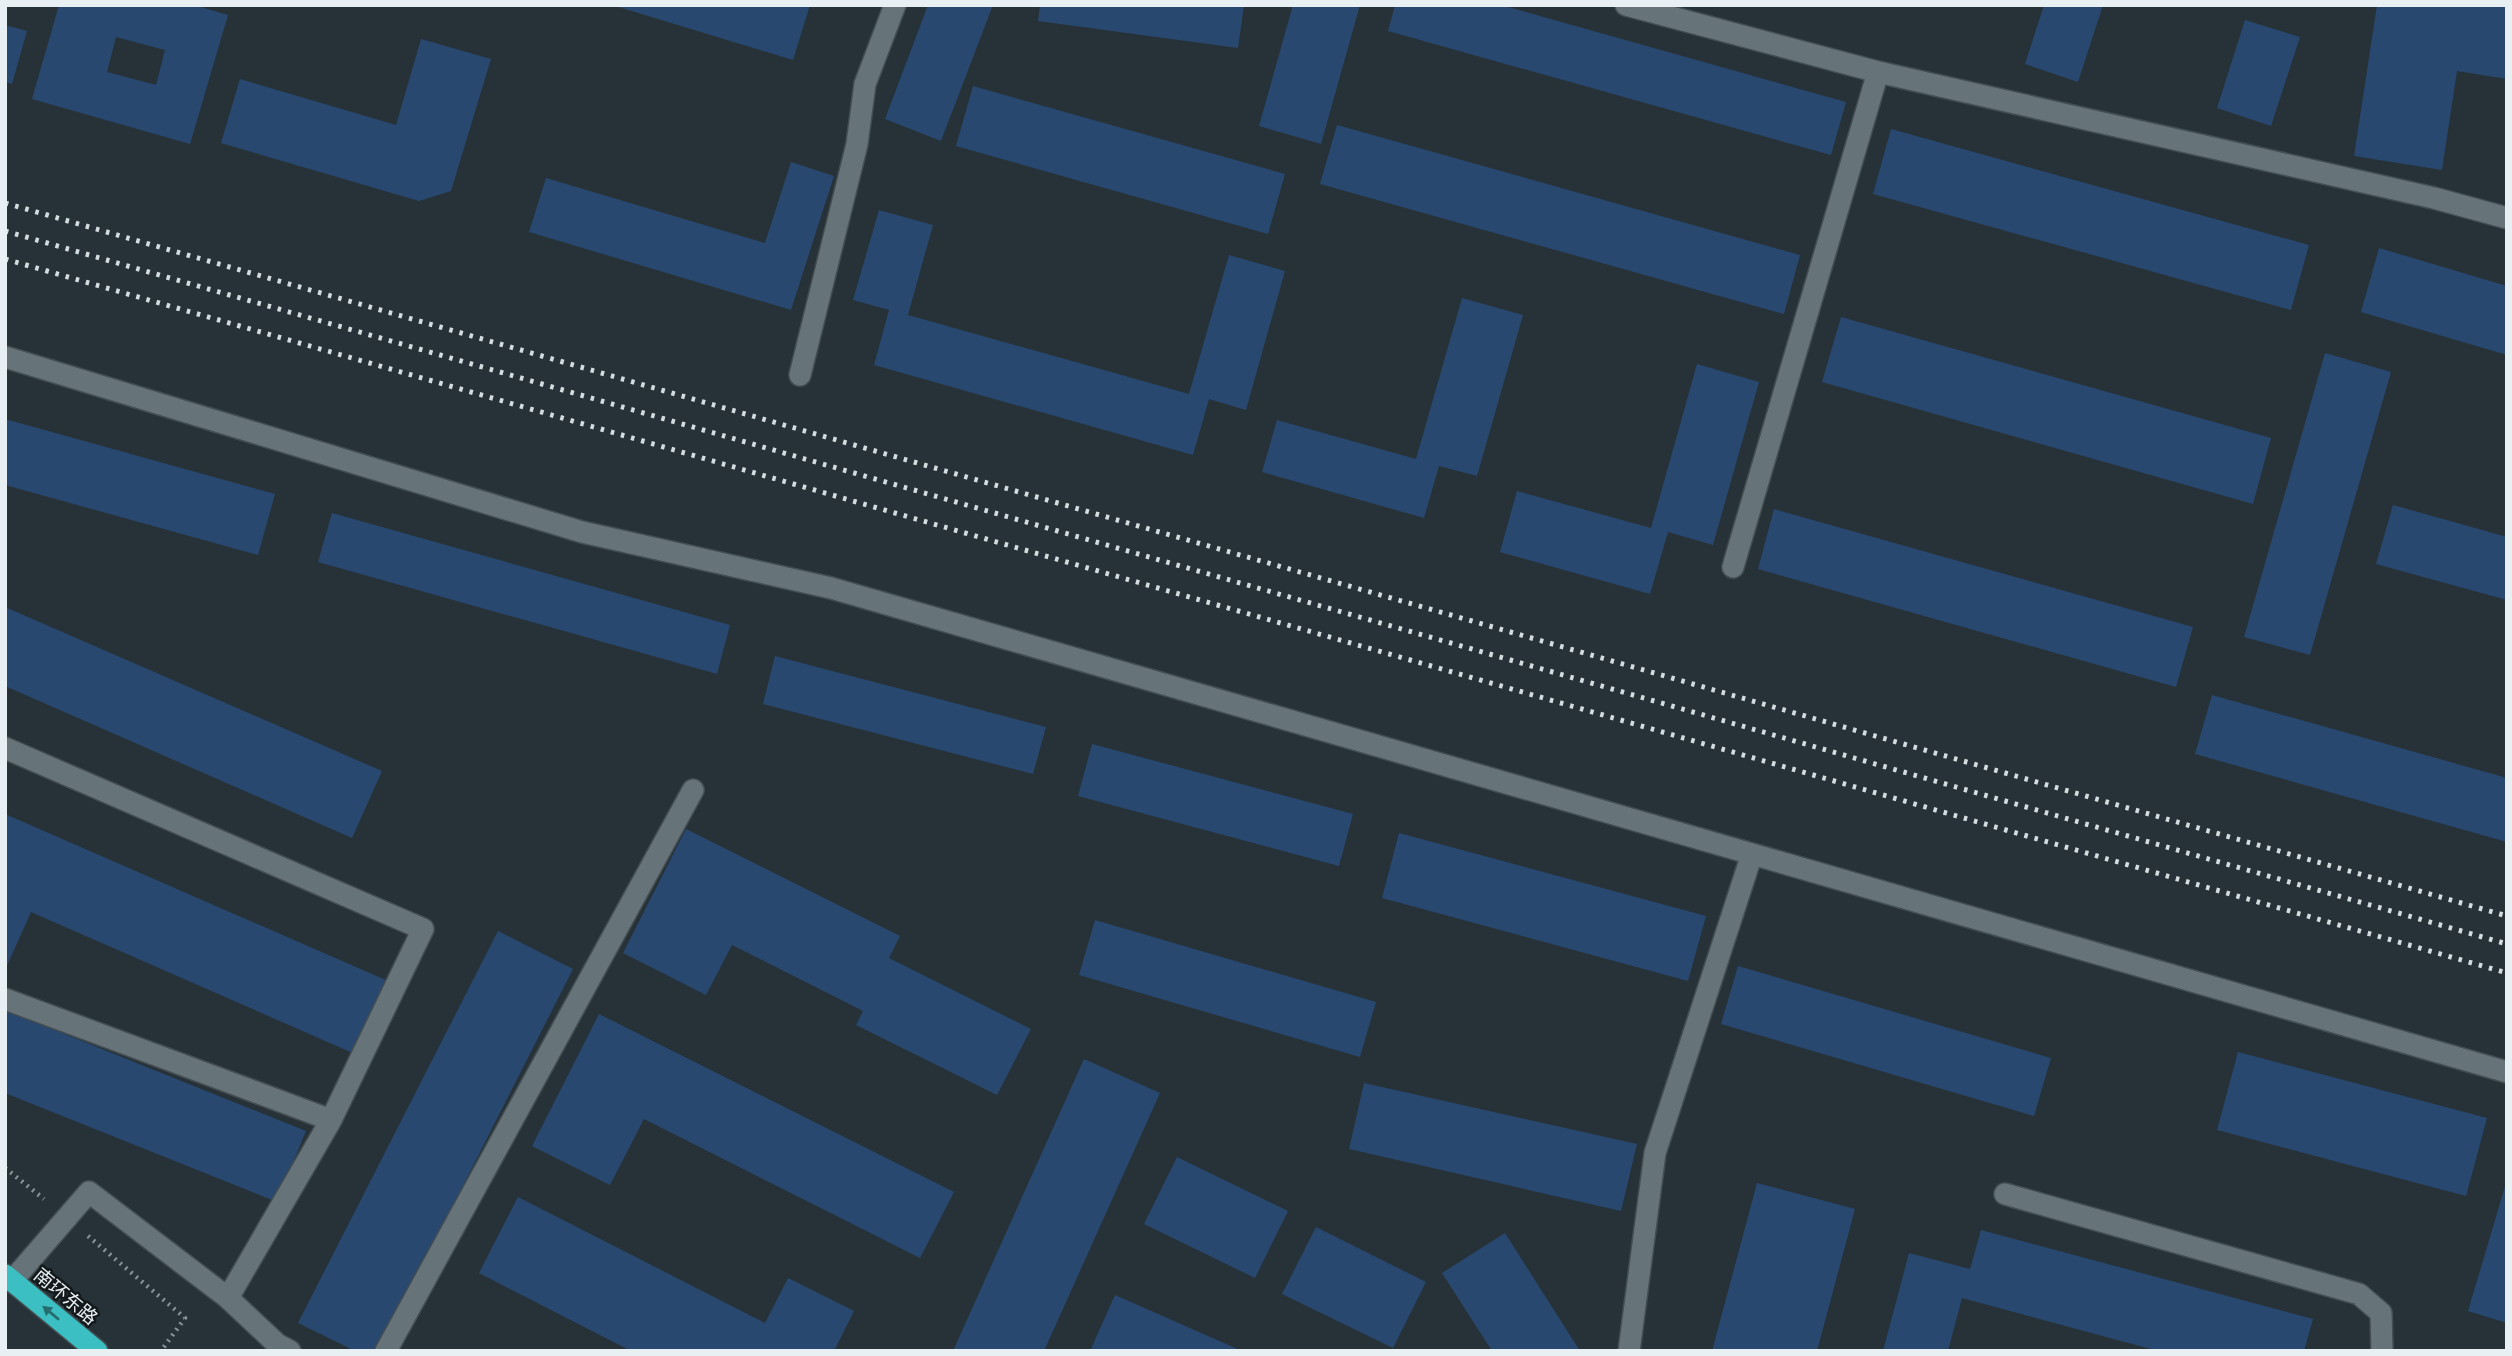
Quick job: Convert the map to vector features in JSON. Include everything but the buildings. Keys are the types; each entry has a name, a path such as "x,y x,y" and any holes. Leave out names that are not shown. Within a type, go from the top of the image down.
{"highway":[{"name":"南环东路","path":"9,1278 97,1351"}],"street":[{"path":"800,375 857,144 865,83 895,5"},
{"path":"1626,5 1878,72 2421,195 2507,218"},
{"path":"1733,567 1878,72"},
{"path":"5,357 582,532 831,588 2507,1072"},
{"path":"5,748 423,929 331,1120 228,1298"},
{"path":"386,1351 694,790"},
{"path":"1629,1351 1655,1153 1752,854"},
{"path":"5,999 331,1120"},
{"path":"9,1278 89,1192 228,1298 277,1344 290,1351"},
{"path":"2005,1194 2359,1294 2381,1313 2382,1351"}],"path":[{"path":"5,1168 68,1217"},
{"path":"90,1237 185,1318 161,1351"}],"railway":[{"path":"5,203 2507,916"},
{"path":"5,231 2507,944"},
{"path":"5,259 2507,973"}]}
